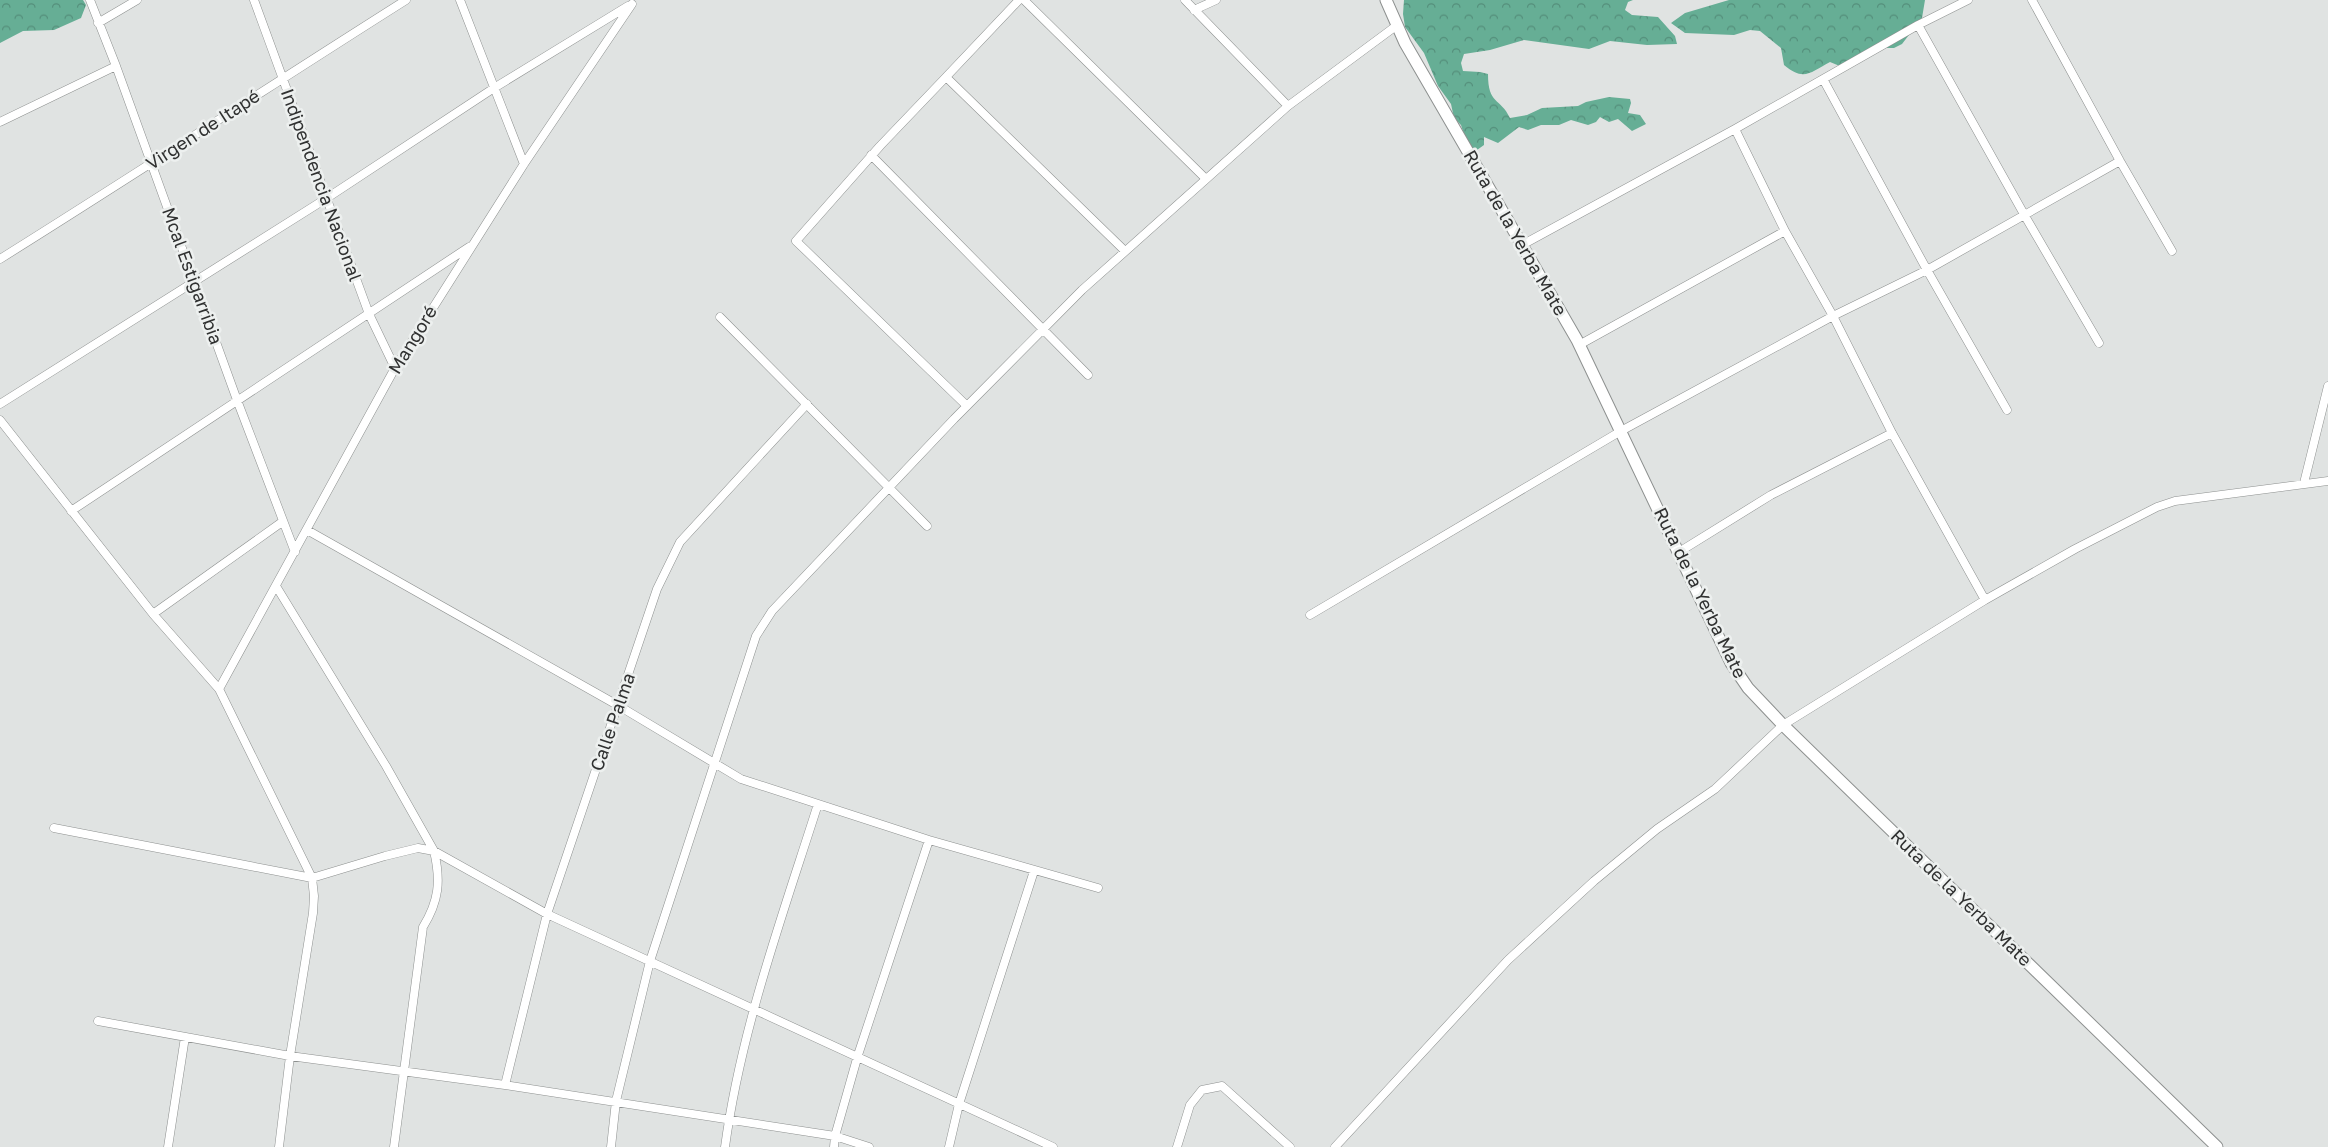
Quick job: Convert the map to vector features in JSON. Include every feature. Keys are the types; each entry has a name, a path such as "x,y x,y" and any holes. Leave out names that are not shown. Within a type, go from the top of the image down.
{"main road":[{"name":"Ruta de la Yerba Mate","path":"1386,0 1396,26 1579,345 1622,431 1731,663 1748,688 1783,725 2217,1147"}],"street":[{"name":"Mcal Estigarribia","path":"90,0 116,66 282,522 295,552"},
{"path":"98,23 137,0"},
{"name":"Indipendencia Nacional","path":"254,0 369,314 396,368"},
{"name":"Virgen de Itapé","path":"0,259 406,0"},
{"path":"460,0 524,164"},
{"path":"966,406 796,241 871,155 1019,0"},
{"path":"1024,0 1206,179"},
{"path":"1185,0 1288,106"},
{"path":"1194,10 1216,0"},
{"path":"1522,246 1735,129 1918,25 1968,0"},
{"path":"2032,0 2120,161 2172,251"},
{"path":"0,404 194,283 494,88 632,2"},
{"name":"Mangoré","path":"219,689 396,368 524,164 632,2"},
{"path":"1918,25 2099,343"},
{"path":"610,1147 616,1101 650,961 756,636 772,611 966,406 1082,290 1288,106 1396,26"},
{"path":"0,122 116,66"},
{"path":"946,77 1125,251"},
{"path":"1823,79 1927,270 2007,410"},
{"path":"1735,129 1785,231 1833,316 1892,433 1985,600"},
{"path":"871,155 1088,375"},
{"path":"1310,615 1622,431 1833,316 1927,270 2120,161"},
{"path":"1579,345 1785,231"},
{"path":"71,511 472,246"},
{"path":"720,318 928,526"},
{"path":"2304,483 2328,386"},
{"name":"Calle Palma","path":"505,1085 547,914 619,706 657,589 680,542 807,404"},
{"path":"0,420 152,614 219,689 312,878 314,896 312,913 290,1056 279,1147"},
{"path":"1679,552 1771,495 1892,433"},
{"path":"1335,1147 1508,960 1594,881 1657,829 1715,789 1783,725 1985,600 2075,549 2157,508 2175,501 2328,481"},
{"path":"152,614 282,522"},
{"path":"308,530 619,706 741,779 929,840 1098,888"},
{"path":"276,586 381,758 434,851 439,879 433,910 423,928 394,1147"},
{"path":"725,1147 753,1008 818,804"},
{"path":"54,828 312,878 418,848 434,851 547,914 858,1055 1053,1147"},
{"path":"834,1147 835,1136 858,1055 929,840"},
{"path":"949,1147 959,1104 1034,871"},
{"path":"98,1021 290,1056 616,1101 835,1136 869,1147"},
{"path":"168,1147 185,1036"},
{"path":"1177,1147 1190,1105 1202,1090 1222,1086 1290,1147"}],"green space":[{"path":"0,0 83,0 86,5 81,18 54,30 23,31 0,43"},
{"path":"1404,0 1633,0 1628,2 1625,10 1632,15 1658,17 1675,36 1677,44 1647,45 1610,41 1589,49 1524,40 1490,50 1464,54 1461,63 1463,71 1488,74 1492,96 1510,118 1527,115 1542,108 1578,106 1586,102 1609,97 1630,99 1631,103 1628,113 1640,115 1646,124 1632,131 1618,119 1609,122 1600,117 1596,122 1588,125 1571,120 1559,125 1541,125 1528,130 1519,127 1498,143 1484,137 1484,145 1477,150 1468,147 1461,125 1454,118 1451,104 1438,86 1424,53 1405,27 1403,14"},
{"path":"1729,0 1925,0 1922,18 1902,44 1894,48 1876,48 1847,69 1830,62 1812,72 1802,74 1784,65 1781,48 1760,31 1750,30 1734,35 1685,33 1671,23 1685,13"}]}
